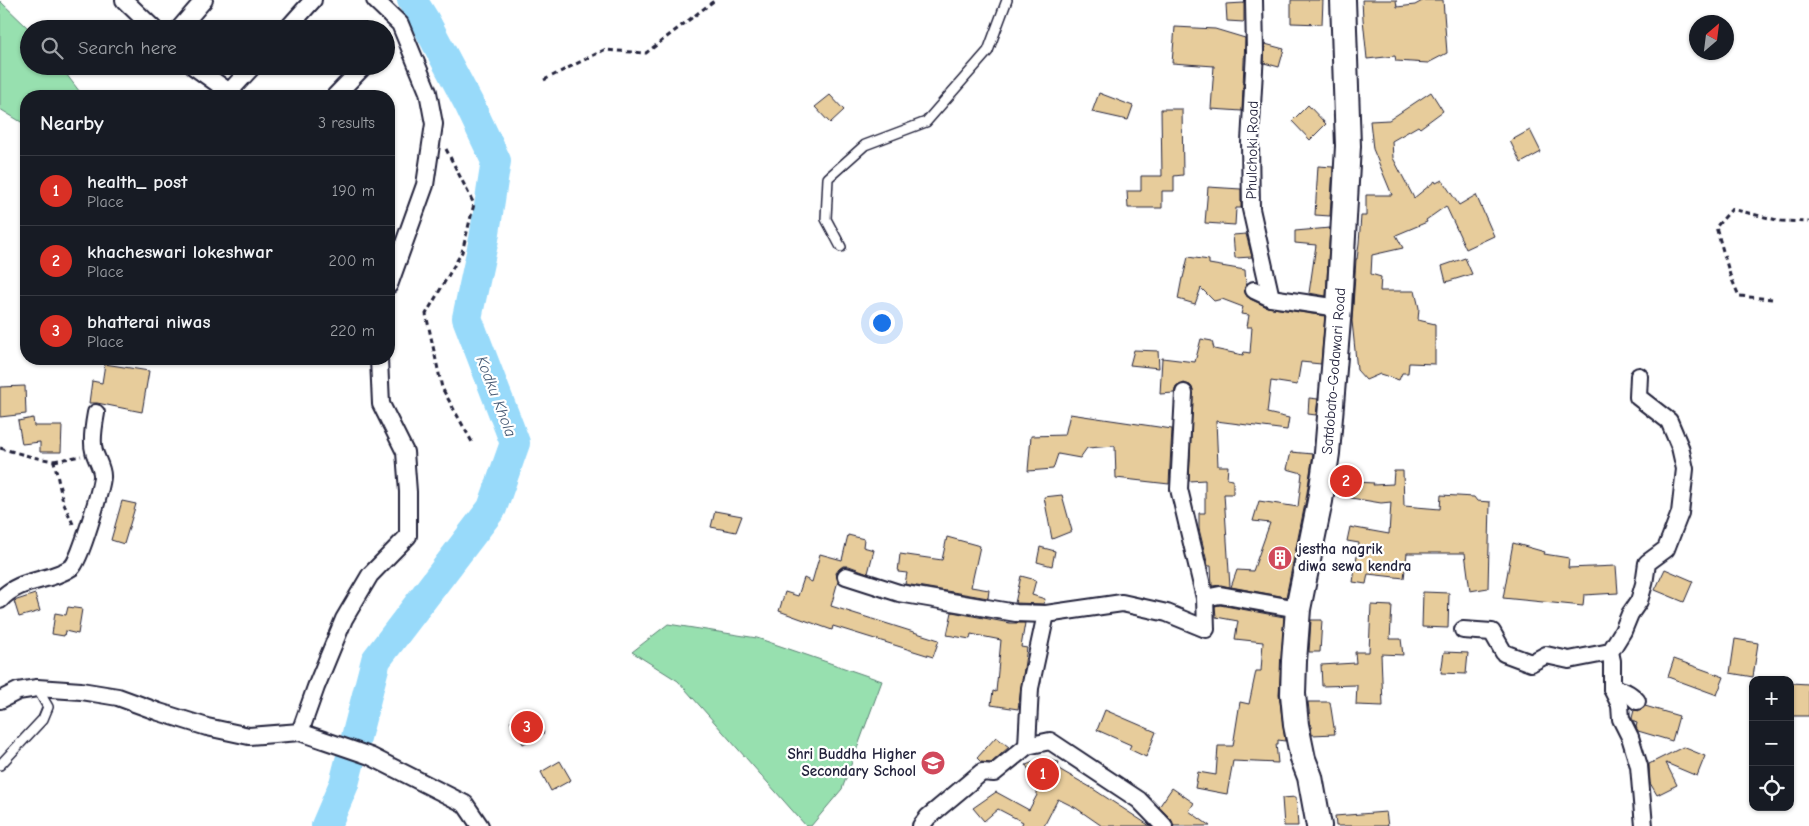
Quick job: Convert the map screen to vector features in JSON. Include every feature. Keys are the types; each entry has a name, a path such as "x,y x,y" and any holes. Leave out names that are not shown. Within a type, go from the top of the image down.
{"street":[{"path":"124,0 145,20"},
{"path":"187,20 204,0"},
{"path":"295,20 313,0"},
{"path":"375,0 400,24 428,92 434,124 425,185 395,268"},
{"name":"Phulchoki Road","path":"1254,0 1256,52 1250,142 1251,209 1271,298"},
{"name":"Satdobato-Godawari Road","path":"1319,826 1310,777 1303,758 1296,725 1293,694 1298,609 1320,501 1332,406 1340,308 1348,146 1343,0"},
{"path":"206,75 226,90"},
{"path":"235,90 246,75"},
{"path":"341,90 355,75"},
{"path":"1254,290 1271,298 1340,308"},
{"path":"300,732 316,686 344,619 370,575 408,536 408,492 405,452 381,404 379,365"},
{"path":"1638,376 1638,397 1669,421 1680,447 1685,469 1680,513 1666,549 1647,563 1639,601 1610,652 1612,661 1612,689 1620,705 1621,720 1630,737 1638,766 1644,826"},
{"path":"846,576 899,594 1016,613 1046,614 1122,603 1168,613 1206,629 1205,598 1179,489 1184,393"},
{"path":"0,600 5,595 28,582 57,575 74,566 81,551 102,475 93,449 96,413"},
{"path":"1205,598 1220,595 1298,609"},
{"path":"1027,746 1030,688 1046,614"},
{"path":"1463,630 1492,632 1504,653 1531,664 1546,656 1569,660 1610,652"},
{"path":"0,700 18,691 37,688 82,691 118,696 159,712 249,736 300,732 370,756 464,804 480,826"},
{"path":"1612,689 1621,688 1637,701"},
{"path":"921,826 928,817 982,772 994,773 1027,746 1050,741 1139,800 1164,826"}],"lane":[{"path":"841,247 826,219 828,178 865,145 926,122 988,51 1007,0"},
{"path":"0,765 43,719 48,707 37,688"}],"path":[{"path":"544,80 604,50 646,53 715,0"},
{"path":"434,124 474,204 462,252 426,314 442,388 472,442"},
{"path":"1772,299 1739,296 1730,275 1716,227 1732,209 1780,221 1809,222"},
{"path":"0,448 32,458 54,461 82,456 93,449"},
{"path":"54,461 63,502 75,528 81,551"}],"green space":[{"path":"0,1 20,20 20,75 67,75 78,90 20,90 20,121 0,109"},
{"path":"668,624 757,638 882,681 842,789 811,826 806,826 678,681 632,652"}],"building":[{"path":"1291,0 1323,0 1322,24 1291,23"},
{"path":"1362,0 1396,0 1397,7 1415,5 1424,0 1443,0 1447,53 1428,63 1396,61 1395,56 1367,59"},
{"path":"1244,3 1244,22 1227,21 1226,4"},
{"path":"1175,27 1215,29 1245,38 1242,111 1211,109 1214,66 1172,63"},
{"path":"1265,44 1284,49 1279,67 1264,63"},
{"path":"1431,92 1443,111 1420,128 1418,126 1392,141 1393,158 1414,198 1435,181 1436,183 1442,180 1459,205 1476,195 1494,236 1466,249 1446,206 1426,220 1427,222 1396,235 1403,248 1372,255 1371,274 1381,277 1380,291 1415,291 1419,308 1418,320 1435,324 1435,364 1409,363 1408,373 1402,373 1399,380 1380,374 1366,380 1357,370 1352,321 1361,216 1366,216 1366,195 1392,195 1373,149 1370,121 1389,120"},
{"path":"1099,93 1133,106 1128,120 1092,112"},
{"path":"830,95 844,110 830,123 815,107"},
{"path":"1308,105 1326,124 1310,140 1292,121"},
{"path":"1161,109 1182,109 1183,175 1174,176 1174,191 1162,191 1162,208 1128,208 1127,191 1141,191 1141,176 1162,176"},
{"path":"1530,130 1541,152 1521,163 1510,141"},
{"path":"1318,166 1333,167 1330,216 1315,215"},
{"path":"1208,187 1241,189 1241,208 1236,208 1235,225 1205,223"},
{"path":"1330,228 1326,296 1309,293 1316,245 1295,243 1295,231"},
{"path":"1246,234 1252,257 1235,258 1233,235"},
{"path":"1188,257 1209,260 1209,264 1245,270 1246,285 1244,290 1246,295 1267,307 1325,316 1321,364 1301,362 1297,385 1271,381 1267,413 1289,418 1287,430 1216,421 1218,466 1228,466 1227,479 1233,480 1233,494 1224,494 1230,587 1212,586 1211,566 1208,566 1199,529 1199,513 1205,513 1205,480 1189,481 1193,389 1190,385 1184,383 1176,387 1174,393 1160,394 1162,358 1195,362 1201,339 1212,341 1214,349 1243,355 1244,352 1250,353 1252,327 1247,327 1249,315 1241,314 1243,307 1222,299 1214,301 1201,288 1195,304 1178,299"},
{"path":"1465,258 1472,274 1446,282 1442,266"},
{"path":"1134,350 1158,351 1159,368 1130,365"},
{"path":"105,365 149,371 142,412 89,403 92,381 102,383"},
{"path":"25,386 26,414 0,417 0,387"},
{"path":"1309,398 1318,399 1316,415 1308,414"},
{"path":"1070,414 1172,429 1169,484 1116,478 1115,446 1087,448 1080,458 1058,454 1053,469 1028,471 1031,436 1065,435"},
{"path":"33,418 34,426 62,426 61,452 40,452 40,442 22,444 18,421"},
{"path":"1291,452 1313,454 1286,597 1231,587 1237,570 1253,571 1270,523 1253,521 1259,501 1298,507 1302,473 1287,469"},
{"path":"1338,469 1357,469 1355,482 1374,483 1373,485 1393,484 1394,471 1403,471 1404,506 1440,509 1441,495 1474,497 1477,501 1490,502 1488,588 1470,591 1465,553 1407,553 1404,578 1368,574 1366,584 1353,582 1359,543 1347,541 1350,527 1389,534 1391,502 1381,503 1339,496"},
{"path":"1062,495 1072,531 1052,539 1044,497"},
{"path":"122,501 136,504 124,544 111,540"},
{"path":"715,511 742,516 736,532 711,527"},
{"path":"848,535 864,539 863,547 874,550 868,573 849,566 843,566 839,569 836,573 838,581 831,606 939,640 933,657 833,626 832,630 779,611 785,592 798,596 804,578 812,582 820,554 842,560"},
{"path":"947,537 980,546 971,587 989,590 988,598 905,584 907,573 898,572 900,554 942,560"},
{"path":"1513,543 1545,552 1544,554 1569,558 1568,568 1616,566 1618,593 1584,595 1583,606 1503,598"},
{"path":"1040,547 1055,551 1052,566 1037,562"},
{"path":"1665,569 1693,581 1684,602 1655,590"},
{"path":"1021,576 1036,580 1032,595 1045,599 1044,604 1015,603"},
{"path":"1423,592 1449,593 1448,628 1422,627"},
{"path":"35,594 40,611 19,617 14,601"},
{"path":"1220,605 1284,617 1279,694 1285,741 1278,740 1278,744 1276,744 1278,763 1233,761 1227,794 1195,788 1198,772 1216,775 1218,746 1233,746 1240,702 1249,704 1256,671 1261,671 1263,642 1235,639 1238,621 1216,617 1215,606"},
{"path":"1371,605 1392,606 1390,639 1401,639 1403,655 1381,654 1383,706 1356,705 1357,685 1322,686 1321,665 1356,663 1355,652 1369,652"},
{"path":"68,607 82,609 78,634 65,631 64,636 52,634 55,613 66,615"},
{"path":"952,612 1010,623 1025,623 1021,647 1027,648 1018,709 991,705 993,691 996,692 1001,640 971,634 970,639 947,635"},
{"path":"1311,620 1322,620 1320,652 1309,652"},
{"path":"1735,639 1758,643 1753,676 1730,673"},
{"path":"1444,652 1468,653 1466,674 1441,673"},
{"path":"1674,659 1724,677 1717,695 1668,677"},
{"path":"1794,683 1809,684 1809,716 1794,716"},
{"path":"1308,702 1330,702 1335,734 1312,735"},
{"path":"1645,706 1679,716 1672,741 1638,731 1637,723 1632,718 1634,710 1640,711"},
{"path":"531,710 544,733 523,744 510,721"},
{"path":"1105,710 1156,732 1146,757 1129,749 1131,745 1097,730"},
{"path":"996,737 1009,747 991,763 981,762 977,758"},
{"path":"1683,747 1705,756 1697,776 1666,763 1677,785 1657,795 1650,783 1649,764"},
{"path":"1041,759 1059,762 1057,768 1150,826 1102,826 1076,808 1058,799 1044,826 1021,826 1023,822 998,809 984,821 973,808 996,792 1029,810 1037,795 1037,784 1026,765"},
{"path":"560,761 571,780 551,791 541,772"},
{"path":"1172,788 1194,803 1189,811 1210,826 1174,826 1171,819 1159,807"},
{"path":"1296,797 1298,826 1284,826 1282,798"},
{"path":"1386,812 1388,826 1336,826 1335,816"}],"waterway":[{"name":"Kodku Khola","path":"326,826 344,784 376,660 492,508 515,443 467,318 484,239 496,161 470,106 412,0"}],"place":[{"name":"khacheswari lokeshwar","path":"1346,481"},
{"name":"jestha nagrik diwa sewa kendra","path":"1280,558"},
{"name":"bhatterai niwas","path":"527,727"},
{"name":"Shri Buddha Higher Secondary School","path":"933,763"},
{"name":"health_ post","path":"1043,774"}]}
